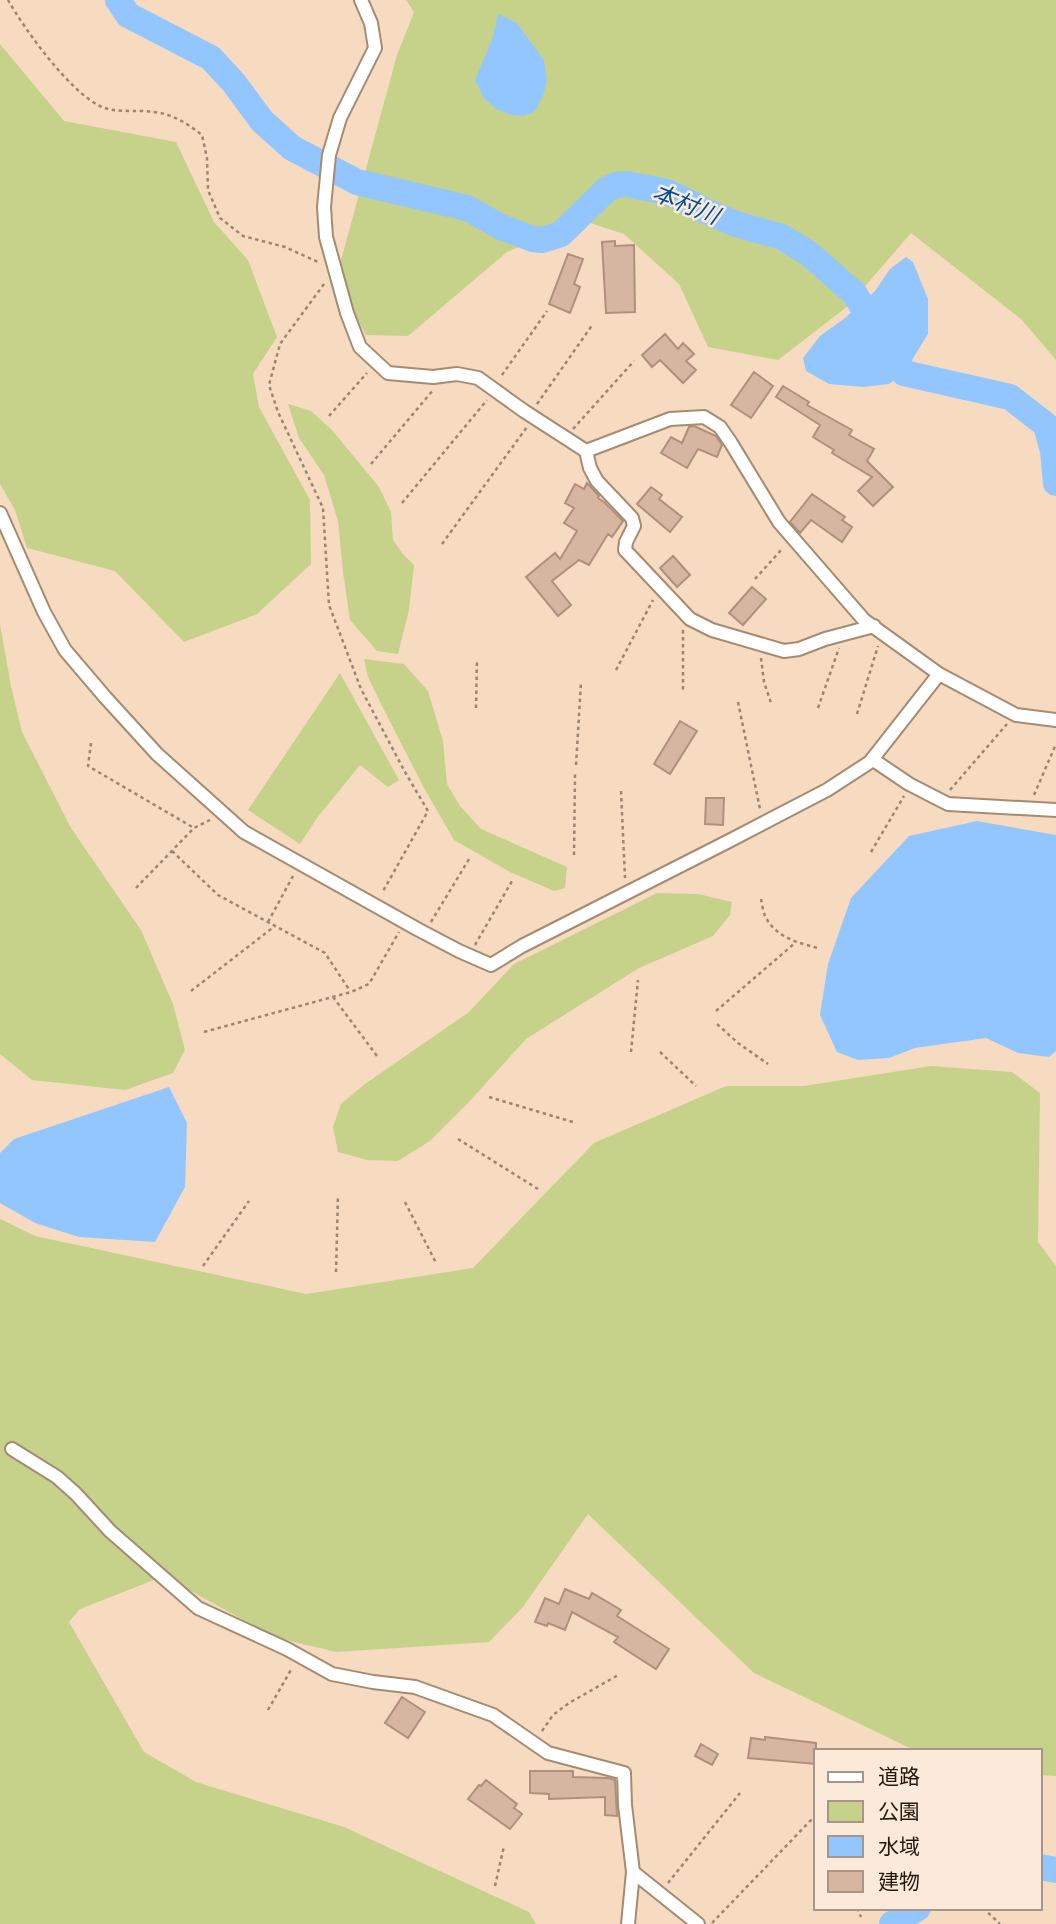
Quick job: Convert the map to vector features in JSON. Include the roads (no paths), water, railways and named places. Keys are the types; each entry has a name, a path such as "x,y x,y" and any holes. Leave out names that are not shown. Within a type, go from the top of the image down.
{"street":[{"path":"362,0 371,23 375,48 340,118 329,155 324,207 326,237 347,313 360,347 388,373 433,377 457,374 478,378 586,451 597,481 632,519 634,526 625,550 690,619 712,630 784,651 874,626"},
{"path":"586,451 670,419 704,417 720,427 779,522 864,620 939,674 1016,715 1056,720"},
{"path":"0,513 44,611 65,650 157,754 244,832 459,951 491,965 522,946 827,790 872,759 939,674"},
{"path":"872,759 909,784 948,804 1056,810"},
{"path":"12,1449 57,1477 110,1531 198,1608 287,1649 332,1674 415,1687 493,1715 548,1754 624,1773 633,1871 628,1924"},
{"path":"633,1871 698,1924"}],"water":[{"path":"498,14 517,23 544,60 547,80 543,96 535,111 524,116 496,109 484,98 475,80 493,37"},
{"path":"906,257 913,262 928,299 928,334 904,373 889,384 863,387 829,384 806,371 803,358 820,336 875,291 890,269"},
{"path":"977,821 1056,835 1056,1051 1049,1057 1018,1053 986,1038 915,1048 889,1058 858,1060 837,1052 820,1015 828,964 851,898 909,836"},
{"path":"169,1087 187,1123 185,1187 155,1242 79,1237 35,1223 0,1203 0,1153 14,1139"}],"waterway":[{"name":"本村川","path":"118,0 128,15 211,58 234,83 262,121 292,148 357,182 467,208 501,227 533,239 542,240 561,234 606,190 627,184 667,192 736,224 782,237 808,253 854,293 904,373 1010,397 1046,425 1053,451 1056,483"},
{"path":"1042,1867 1056,1870"},
{"path":"892,1924 915,1910"}]}
